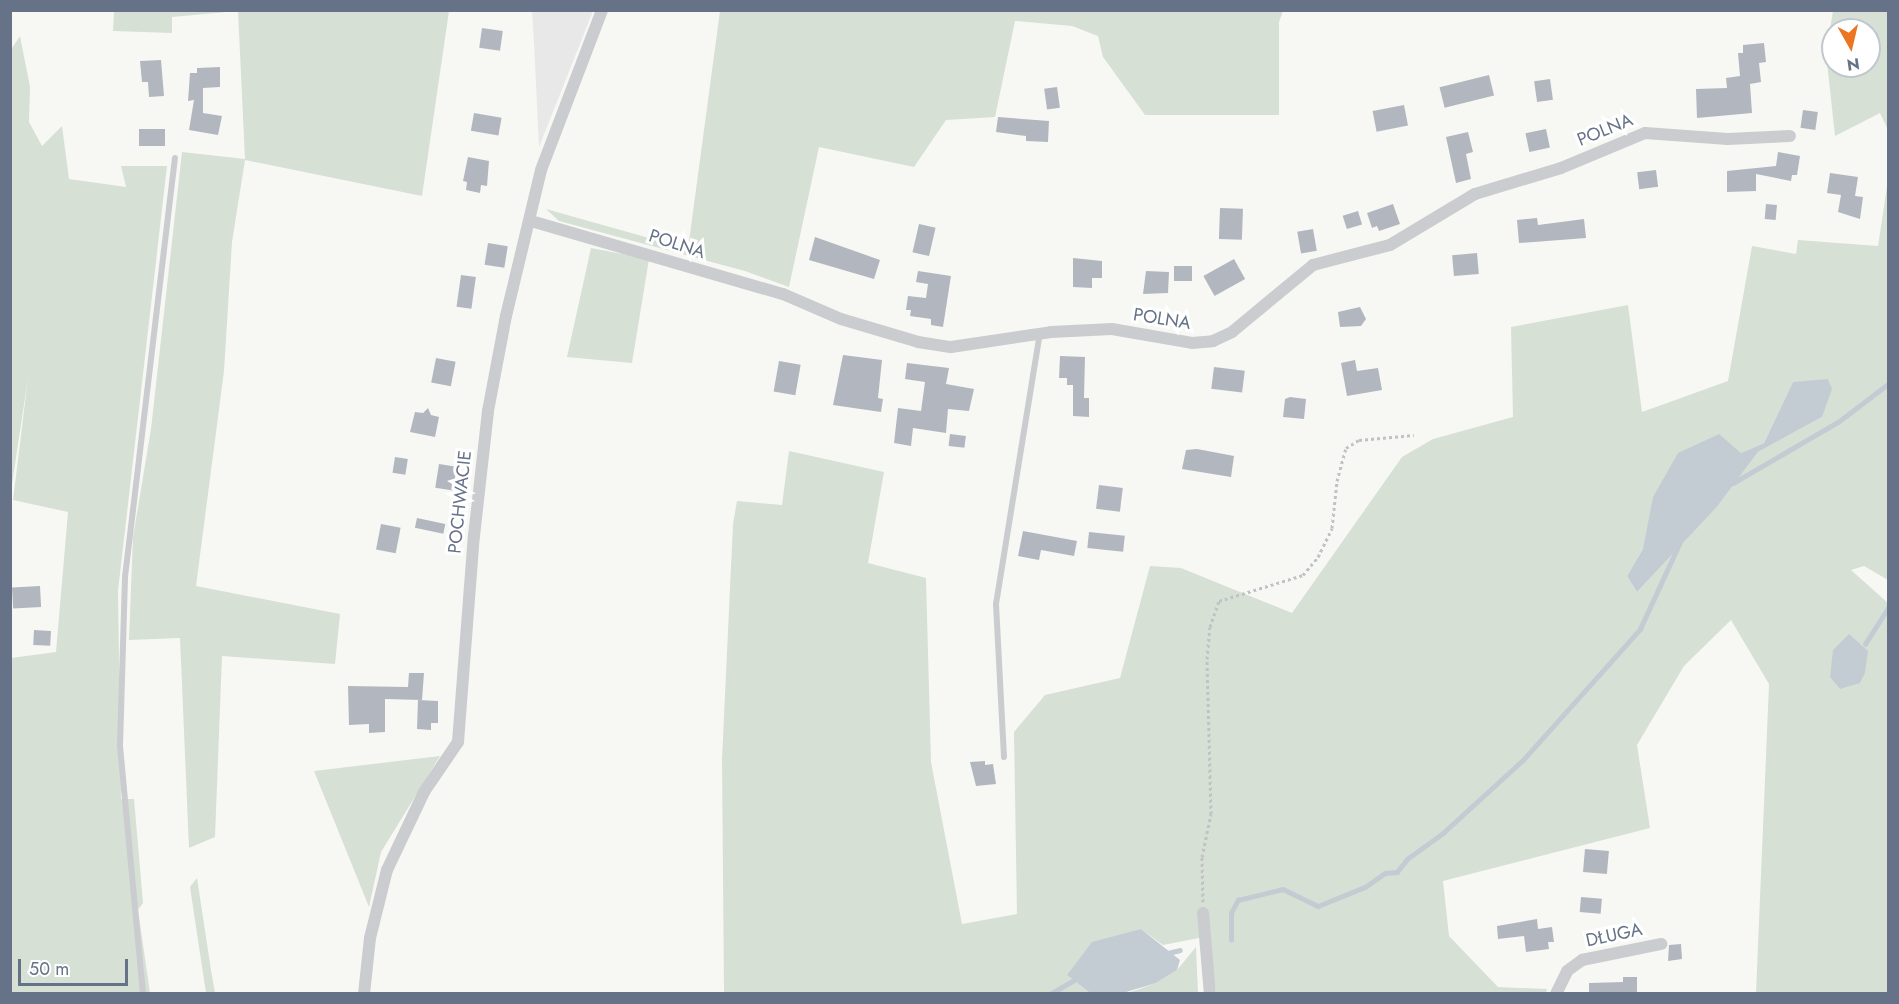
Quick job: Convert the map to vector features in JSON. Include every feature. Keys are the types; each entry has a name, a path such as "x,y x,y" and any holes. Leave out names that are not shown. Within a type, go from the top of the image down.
{"street":[{"name":"POCHWACIE","path":"364,993 370,938 387,870 424,792 458,742 464,644 488,411 506,316 531,221 541,170 602,10"},
{"name":"POLNA","path":"531,221 783,294 841,319 918,342 951,347 1040,333 1112,328 1171,342 1213,341 1232,332 1313,265 1390,245 1475,194 1562,168 1645,133 1728,139 1790,136"},
{"path":"1203,913 1210,993"},
{"name":"DŁUGA","path":"1556,993 1567,971 1582,960 1661,944"}],"lane":[{"path":"143,993 120,746 125,577 176,158"},
{"path":"1004,757 996,604 1040,333"}],"path":[{"path":"1203,913 1202,857 1211,814 1208,659 1210,627 1219,601 1303,575 1318,557 1332,528 1337,481 1346,448 1359,440 1414,435"}],"shaded area":[{"path":"114,11 238,11 172,17 172,33 113,31"},
{"path":"238,11 449,11 422,196 245,160 232,242 224,371 196,586 340,614 335,664 222,656 215,837 189,848 180,638 129,640 133,537 151,429 182,152 245,159"},
{"path":"532,11 593,11 539,147 534,43"},
{"path":"720,11 1283,11 1279,22 1279,115 1145,115 1103,57 1098,36 1072,26 1015,21 995,117 946,120 914,167 819,147 789,287 745,271 559,221 546,209 688,249"},
{"path":"1833,11 1888,11 1888,130 1880,113 1835,136 1829,78 1881,78 1881,18 1832,18"},
{"path":"20,36 30,87 29,122 42,146 62,126 69,179 126,187 121,166 167,166 118,591 121,799 134,799 143,903 138,910 150,993 11,993 11,658 56,652 68,512 13,500 28,378 11,491 10,51"},
{"path":"1888,180 1888,580 1864,566 1851,570 1888,603 1888,993 1756,993 1769,684 1731,620 1684,666 1637,745 1650,828 1443,881 1449,936 1498,987 1547,989 1546,993 1216,993 1209,936 1163,945 1141,929 1067,975 1090,993 724,994 722,759 733,524 737,501 782,505 789,451 884,472 868,563 926,578 931,762 962,924 1017,914 1014,732 1045,695 1120,678 1150,566 1181,568 1292,613 1402,457 1433,439 1513,417 1511,327 1628,305 1642,412 1728,381 1752,246 1796,254 1798,240 1878,246","holes":["1793,382 1822,417 1758,452 1717,507 1637,592 1627,576 1643,549 1741,453 1764,443"]},
{"path":"591,248 649,259 632,363 567,357"},
{"path":"1828,379 1832,389 1822,417 1758,452 1717,507 1637,592 1627,576 1643,549 1653,497 1678,453 1719,434 1741,453 1764,443 1793,382"},
{"path":"1849,634 1868,651 1865,673 1860,683 1840,689 1830,677 1833,650"},
{"path":"440,756 381,852 369,907 314,771"},
{"path":"197,878 215,993 206,993 190,887"},
{"path":"1141,929 1180,960 1177,970 1156,983 1123,993 1090,993 1067,975 1092,942"},
{"path":"1196,947 1198,993 1125,994 1156,983 1177,970"}],"building":[{"path":"482,28 503,31 500,51 479,48"},
{"path":"1764,43 1766,62 1759,63 1761,82 1750,84 1752,113 1697,118 1696,89 1727,88 1726,78 1740,76 1738,53 1743,53 1743,45"},
{"path":"161,60 164,96 149,97 148,82 142,82 140,61"},
{"path":"220,67 220,87 203,88 203,113 222,116 218,135 189,130 194,100 188,101 190,73 197,73 197,68"},
{"path":"1489,75 1494,95 1445,108 1440,87"},
{"path":"1550,79 1553,100 1537,102 1534,81"},
{"path":"1057,87 1060,108 1047,110 1044,89"},
{"path":"1404,105 1408,126 1377,132 1373,111"},
{"path":"1803,110 1818,112 1815,130 1800,128"},
{"path":"474,113 502,118 498,136 471,131"},
{"path":"998,117 1049,121 1048,142 1026,141 1026,136 996,132"},
{"path":"139,129 165,129 165,146 139,146"},
{"path":"1546,129 1550,148 1529,152 1525,133"},
{"path":"1468,132 1473,152 1466,154 1471,179 1456,183 1446,137"},
{"path":"1778,152 1800,156 1797,175 1792,175 1791,181 1756,174 1756,191 1727,192 1727,171 1776,166"},
{"path":"468,157 489,161 487,186 481,185 480,193 466,190 467,182 463,181"},
{"path":"1656,170 1658,187 1639,189 1637,172"},
{"path":"1830,173 1858,177 1855,196 1863,197 1860,219 1838,212 1841,195 1827,193"},
{"path":"1393,204 1400,224 1379,231 1377,226 1372,228 1367,213"},
{"path":"1766,204 1777,205 1776,220 1765,219"},
{"path":"1220,208 1243,209 1242,240 1219,239"},
{"path":"1358,211 1362,224 1347,229 1343,216"},
{"path":"1537,218 1538,225 1584,219 1586,238 1519,243 1517,220"},
{"path":"919,224 936,228 929,256 912,252"},
{"path":"1313,229 1317,251 1301,253 1297,232"},
{"path":"815,237 880,260 874,279 809,260"},
{"path":"488,243 508,246 504,268 485,265"},
{"path":"1477,253 1479,274 1454,276 1452,255"},
{"path":"1073,258 1102,261 1102,278 1092,278 1092,288 1073,287"},
{"path":"1234,259 1245,279 1215,296 1203,276"},
{"path":"1174,266 1192,266 1192,281 1174,281"},
{"path":"918,271 951,276 943,327 931,325 931,319 910,316 911,310 906,310 908,296 926,298 928,284 916,282"},
{"path":"1146,271 1169,272 1168,293 1143,294"},
{"path":"461,275 476,277 471,309 457,307"},
{"path":"1360,307 1366,319 1361,326 1340,327 1338,312"},
{"path":"843,355 882,360 878,398 883,399 881,412 833,405"},
{"path":"1060,356 1085,357 1084,398 1089,398 1089,417 1073,416 1073,385 1067,385 1067,378 1059,378"},
{"path":"436,358 456,362 451,386 431,383"},
{"path":"1355,360 1357,371 1378,368 1382,390 1347,396 1341,363"},
{"path":"779,361 801,365 795,395 774,392"},
{"path":"907,363 949,368 946,384 974,389 969,411 948,409 946,433 913,428 911,446 894,443 898,408 921,411 925,382 905,379"},
{"path":"1214,367 1245,371 1242,393 1211,389"},
{"path":"1290,397 1306,399 1304,419 1283,417 1285,399"},
{"path":"428,408 431,415 439,417 435,437 410,432 415,412 423,413"},
{"path":"950,434 966,436 964,448 949,446"},
{"path":"1197,449 1234,456 1231,477 1182,469 1186,450"},
{"path":"395,457 408,459 405,475 392,473"},
{"path":"439,464 457,467 453,491 435,488"},
{"path":"1099,485 1123,488 1120,512 1096,509"},
{"path":"417,518 445,524 443,534 415,528"},
{"path":"381,524 401,528 396,553 376,550"},
{"path":"1023,531 1077,541 1074,556 1041,550 1039,560 1018,556"},
{"path":"1089,532 1125,536 1123,552 1087,548"},
{"path":"40,586 41,607 13,608 12,587"},
{"path":"34,630 51,631 50,646 33,645"},
{"path":"409,673 424,673 422,700 385,699 385,732 369,733 369,724 349,725 348,686 408,687"},
{"path":"418,700 438,701 438,723 431,723 431,730 417,729"},
{"path":"985,761 985,765 993,764 996,784 976,786 970,762"},
{"path":"1585,849 1609,851 1607,874 1583,872"},
{"path":"1581,897 1602,899 1601,914 1580,912"},
{"path":"1537,919 1538,929 1552,927 1554,942 1548,942 1549,949 1526,952 1524,936 1498,939 1497,926"},
{"path":"1681,944 1682,959 1668,961 1669,945"},
{"path":"1623,977 1637,977 1637,993 1589,993 1589,983 1623,982"}],"waterway":[{"path":"1733,483 1838,422 1888,384"},
{"path":"1231,940 1231,913 1238,900 1283,889 1318,906 1365,887 1385,873 1397,872 1407,859 1443,833 1523,760 1640,629 1680,542"},
{"path":"1865,644 1888,608"},
{"path":"1168,953 1180,950"},
{"path":"1050,994 1076,979"}]}
